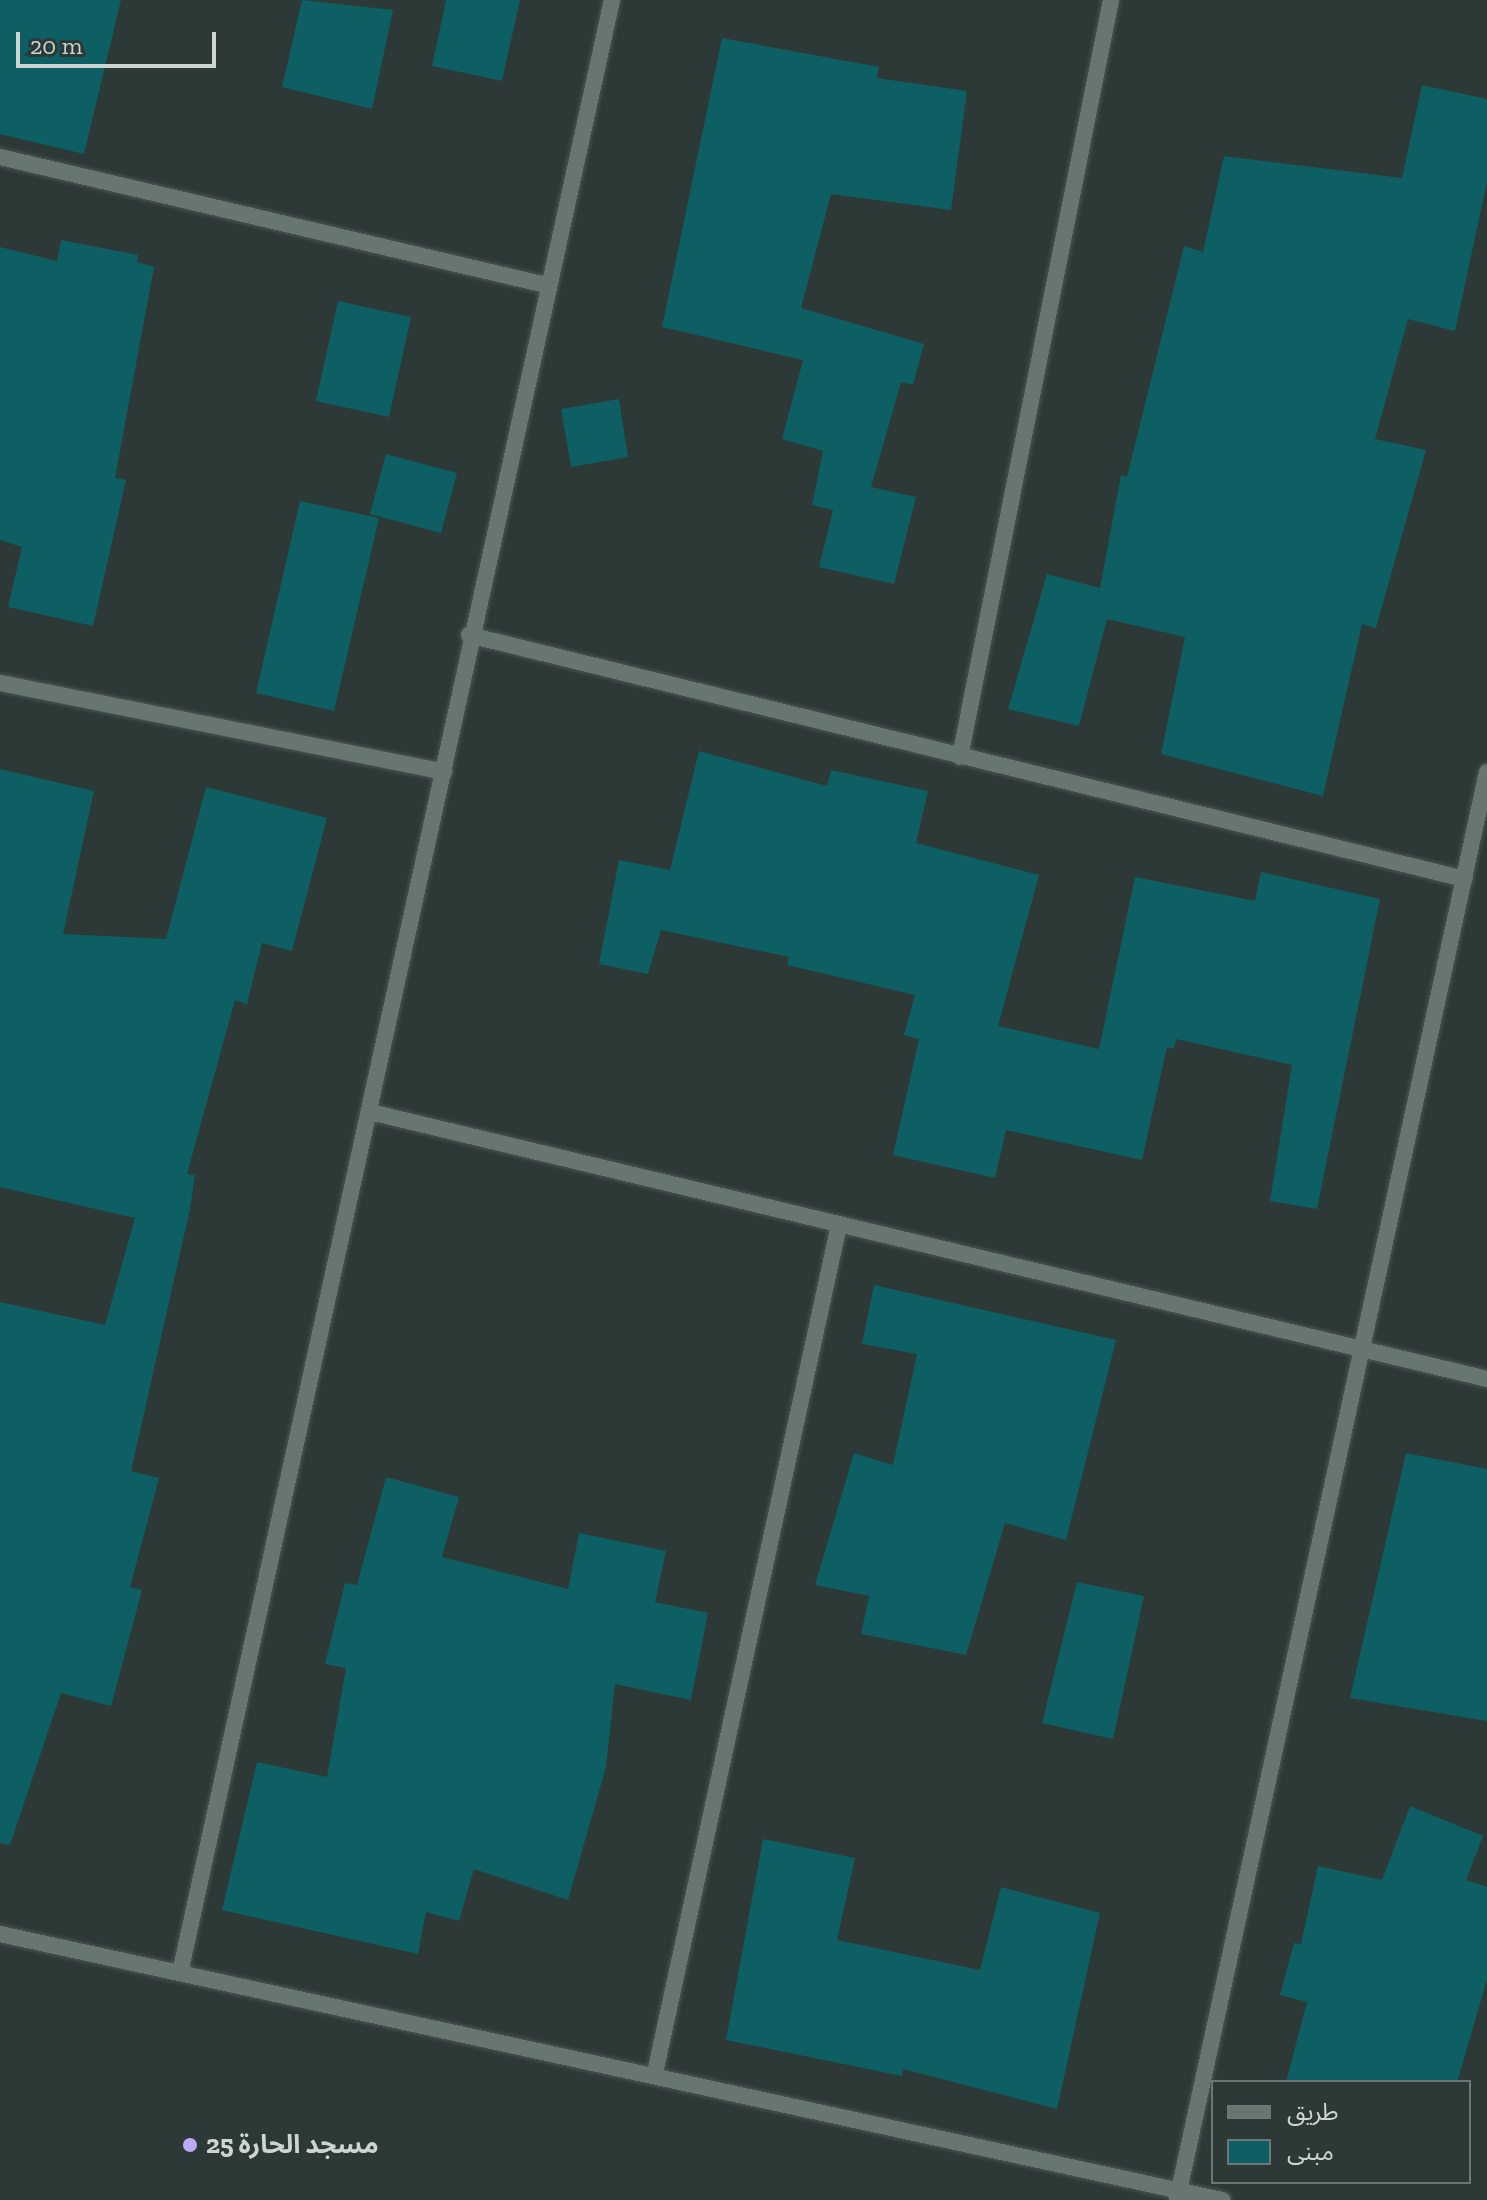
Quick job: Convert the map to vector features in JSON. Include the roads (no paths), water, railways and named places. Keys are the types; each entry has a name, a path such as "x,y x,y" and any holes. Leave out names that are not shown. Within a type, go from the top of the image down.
{"street":[{"path":"180,1973 444,772 469,635 612,0"},
{"path":"960,757 1111,0"},
{"path":"0,157 546,285"},
{"path":"469,635 1465,879"},
{"path":"0,683 444,772"},
{"path":"1178,2195 1357,1348 1487,772"},
{"path":"370,1112 1487,1379"},
{"path":"655,2073 839,1225"},
{"path":"0,1934 655,2073 1178,2195 1222,2200"}],"place":[{"name":"مسجد الحارة 25","path":"190,2145"}]}
